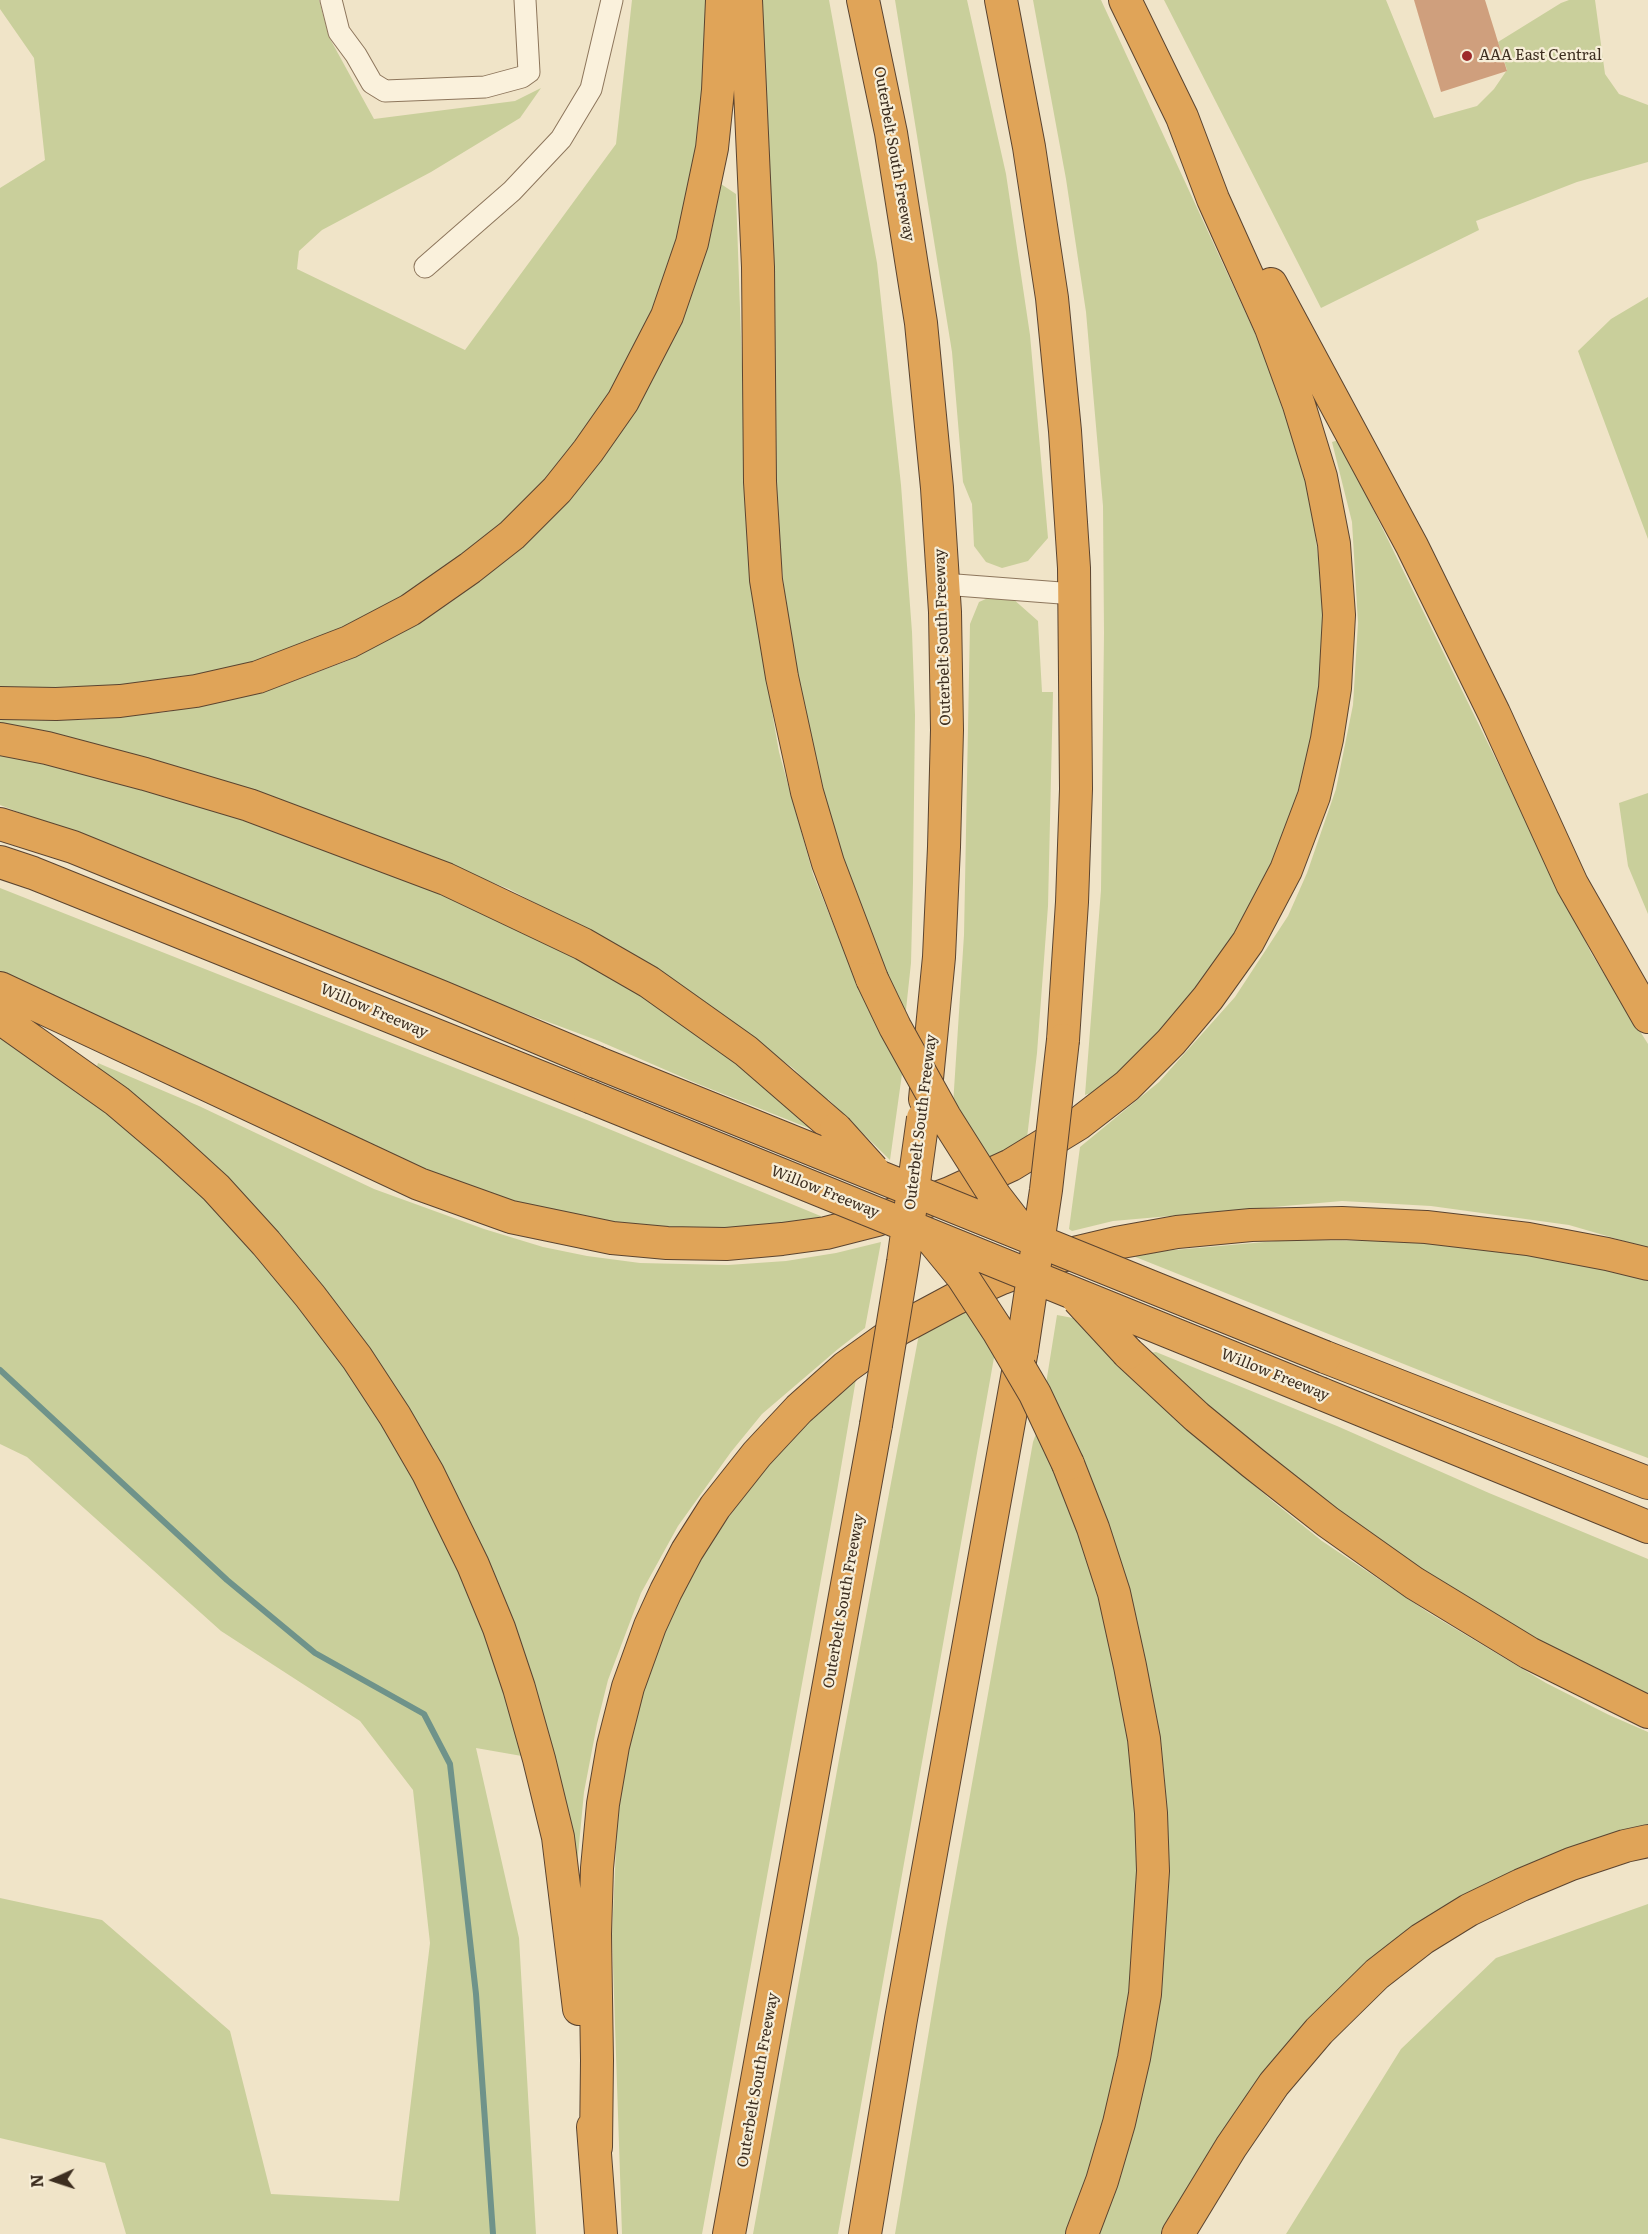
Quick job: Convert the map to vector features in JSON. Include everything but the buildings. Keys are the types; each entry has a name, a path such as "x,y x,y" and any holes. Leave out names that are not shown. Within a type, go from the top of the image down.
{"highway":[{"path":"0,703 56,704 120,701 196,691 258,676 349,642 410,610 512,535 557,490 588,451 623,401 667,316 692,243 712,148 718,90 722,0"},
{"path":"746,0 758,267 760,482 766,580 782,677 807,792 828,863 872,979 919,1074 995,1196 1031,1243 1128,1353 1197,1418 1328,1522 1414,1583 1529,1653 1648,1712"},
{"name":"Outerbelt South Freeway","path":"729,2234 876,1425 903,1262 923,1118 939,957 947,730 943,584 937,488 921,323 895,156 863,0"},
{"path":"984,0 1052,298"},
{"path":"865,2234 899,2030 1022,1350 1046,1190 1063,1040 1072,902 1076,789 1074,594 1065,431 1052,298 1029,147 1001,0"},
{"path":"1125,0 1182,117 1412,546 1494,713 1572,884 1648,1017"},
{"path":"0,988 419,1184 511,1217 612,1238 667,1243 726,1244 826,1233 877,1220 950,1193 1011,1165 1078,1124 1127,1086 1171,1042 1208,998 1248,942 1286,870 1314,796 1327,739 1335,688 1339,615 1334,544 1321,477 1299,405 1271,328 1213,199 1182,117"},
{"path":"0,738 134,771 249,805 446,879 583,944 649,982 746,1051 836,1129 897,1196 962,1276 1035,1394 1068,1464 1093,1527 1114,1593 1131,1666 1145,1750 1153,1870 1144,1994 1134,2058 1116,2133 1082,2234"},
{"path":"0,824 84,851 596,1062 1325,1357 1648,1483"},
{"name":"Willow Freeway","path":"0,862 302,981 487,1058 590,1097 1648,1527"},
{"path":"0,1018 117,1101 216,1188 310,1296 363,1368 395,1416 428,1473 473,1565 499,1628 519,1688 558,1836 596,2147 601,2234"},
{"path":"596,2147 597,1868 603,1804 613,1746 628,1687 650,1626 666,1591 687,1551 716,1507 757,1454 799,1409 846,1367 909,1323 1002,1278 1057,1257 1177,1232 1251,1225 1320,1223 1426,1227 1528,1239 1648,1264"},
{"path":"1587,1504 1648,1535"},
{"path":"1178,2234 1231,2147 1274,2084 1318,2031 1377,1974 1422,1939 1469,1910 1510,1890 1571,1864 1625,1846 1648,1842"}],"lane":[{"path":"331,0 339,32 372,83 385,91 485,87 522,78 529,72 525,0"},
{"path":"425,267 512,191 561,139 591,89 612,0"},
{"path":"943,584 1074,594"}],"green space":[{"path":"0,0 319,0 329,37 374,119 515,101 541,88 520,118 431,172 322,230 299,251 297,269 465,350 616,144 632,0 722,0 712,148 623,401 470,568 258,677 0,703 0,188 45,160 34,58 0,9"},
{"path":"756,0 829,0 877,263 901,485 912,632 915,715 913,882 911,963 905,1019 860,912 815,771 795,681 775,510"},
{"path":"895,0 967,0 1006,174 1030,335 1048,538 1028,561 1002,568 986,562 974,546 972,504 963,482 952,352"},
{"path":"1033,0 1101,0 1259,342 1297,450 1311,500 1324,603 1317,714 1291,819 1244,924 1191,1003 1140,1056 1097,1091 1085,1095 1101,890 1103,506 1086,312 1066,179"},
{"path":"1164,0 1386,0 1434,118 1477,106 1494,89 1507,70 1498,42 1561,3 1569,0 1595,0 1605,74 1619,94 1648,105 1648,162 1577,182 1476,221 1479,230 1321,308"},
{"path":"721,184 736,194 748,538 756,619 779,752 813,874 856,981 902,1074 890,1160 828,1099 826,1102 794,1069 688,991 624,950 509,889 318,814 178,767 0,724 0,720 82,720 167,712 264,692 347,661 419,623 451,602 530,540 569,500 626,425 663,359 683,310 711,234"},
{"path":"1648,297 1648,539 1578,351 1611,319"},
{"path":"1339,440 1591,953 1648,1044 1648,1248 1569,1225 1431,1206 1342,1201 1113,1221 1072,1231 1069,1229 1080,1147 1159,1082 1235,997 1288,916 1307,873 1336,789 1353,705 1358,623 1352,522 1332,442"},
{"path":"997,594 1012,598 1038,621 1042,692 1053,692 1048,906 1037,1053 1027,1138 987,1159 953,1105 964,935 970,624 979,602"},
{"path":"0,750 109,774 389,869 637,985 775,1087 816,1131 599,1041 444,983 245,899 0,805"},
{"path":"1648,793 1648,914 1628,866 1619,803"},
{"path":"0,888 587,1120 823,1217 767,1227 672,1228 592,1221 530,1208 467,1187 353,1141 0,973"},
{"path":"0,1018 170,1146 395,1416 539,1759 476,1748 519,1938 536,2234 126,2234 105,2163 0,2138 0,1898 102,1920 230,2031 271,2194 399,2201 430,1943 413,1790 360,1721 221,1631 27,1457 0,1444"},
{"path":"98,1063 199,1106 374,1189 484,1229 543,1247 640,1263 728,1265 786,1261 836,1253 881,1242 865,1328 762,1414 731,1452 678,1526 641,1593 608,1680 597,1724 584,1792 576,1876 566,1827 397,1403 96,1070"},
{"path":"1288,1240 1406,1241 1486,1247 1539,1254 1648,1278 1648,1458 1499,1402 1128,1254"},
{"path":"968,1309 995,1352 838,2234 753,2234 919,1334"},
{"path":"1057,1315 1073,1318 1085,1326 1143,1388 1270,1499 1322,1541 1429,1613 1546,1683 1648,1732 1648,1828 1547,1856 1480,1887 1419,1923 1181,2200 1162,2234 1099,2234 1121,2175 1140,2102 1160,2002 1169,1884 1167,1817 1164,1771 1150,1682 1126,1588 1045,1390"},
{"path":"1156,1352 1337,1426 1489,1493 1648,1559 1648,1701 1540,1649 1420,1574 1287,1476 1144,1354"},
{"path":"857,1373 702,2234 622,2234 612,1935 618,1805 630,1734 657,1643 707,1547 774,1455"},
{"path":"1037,1431 1061,1477 1118,1654 1142,1850 1124,2050 1071,2234 895,2234 946,1929 1033,1442"},
{"path":"1648,1904 1648,2234 1286,2234 1401,2049 1496,1958"}],"waterway":[{"path":"0,1370 227,1580 315,1653 424,1714 450,1764 476,1994 493,2234"}],"place":[{"name":"AAA East Central","path":"1467,56"}]}
